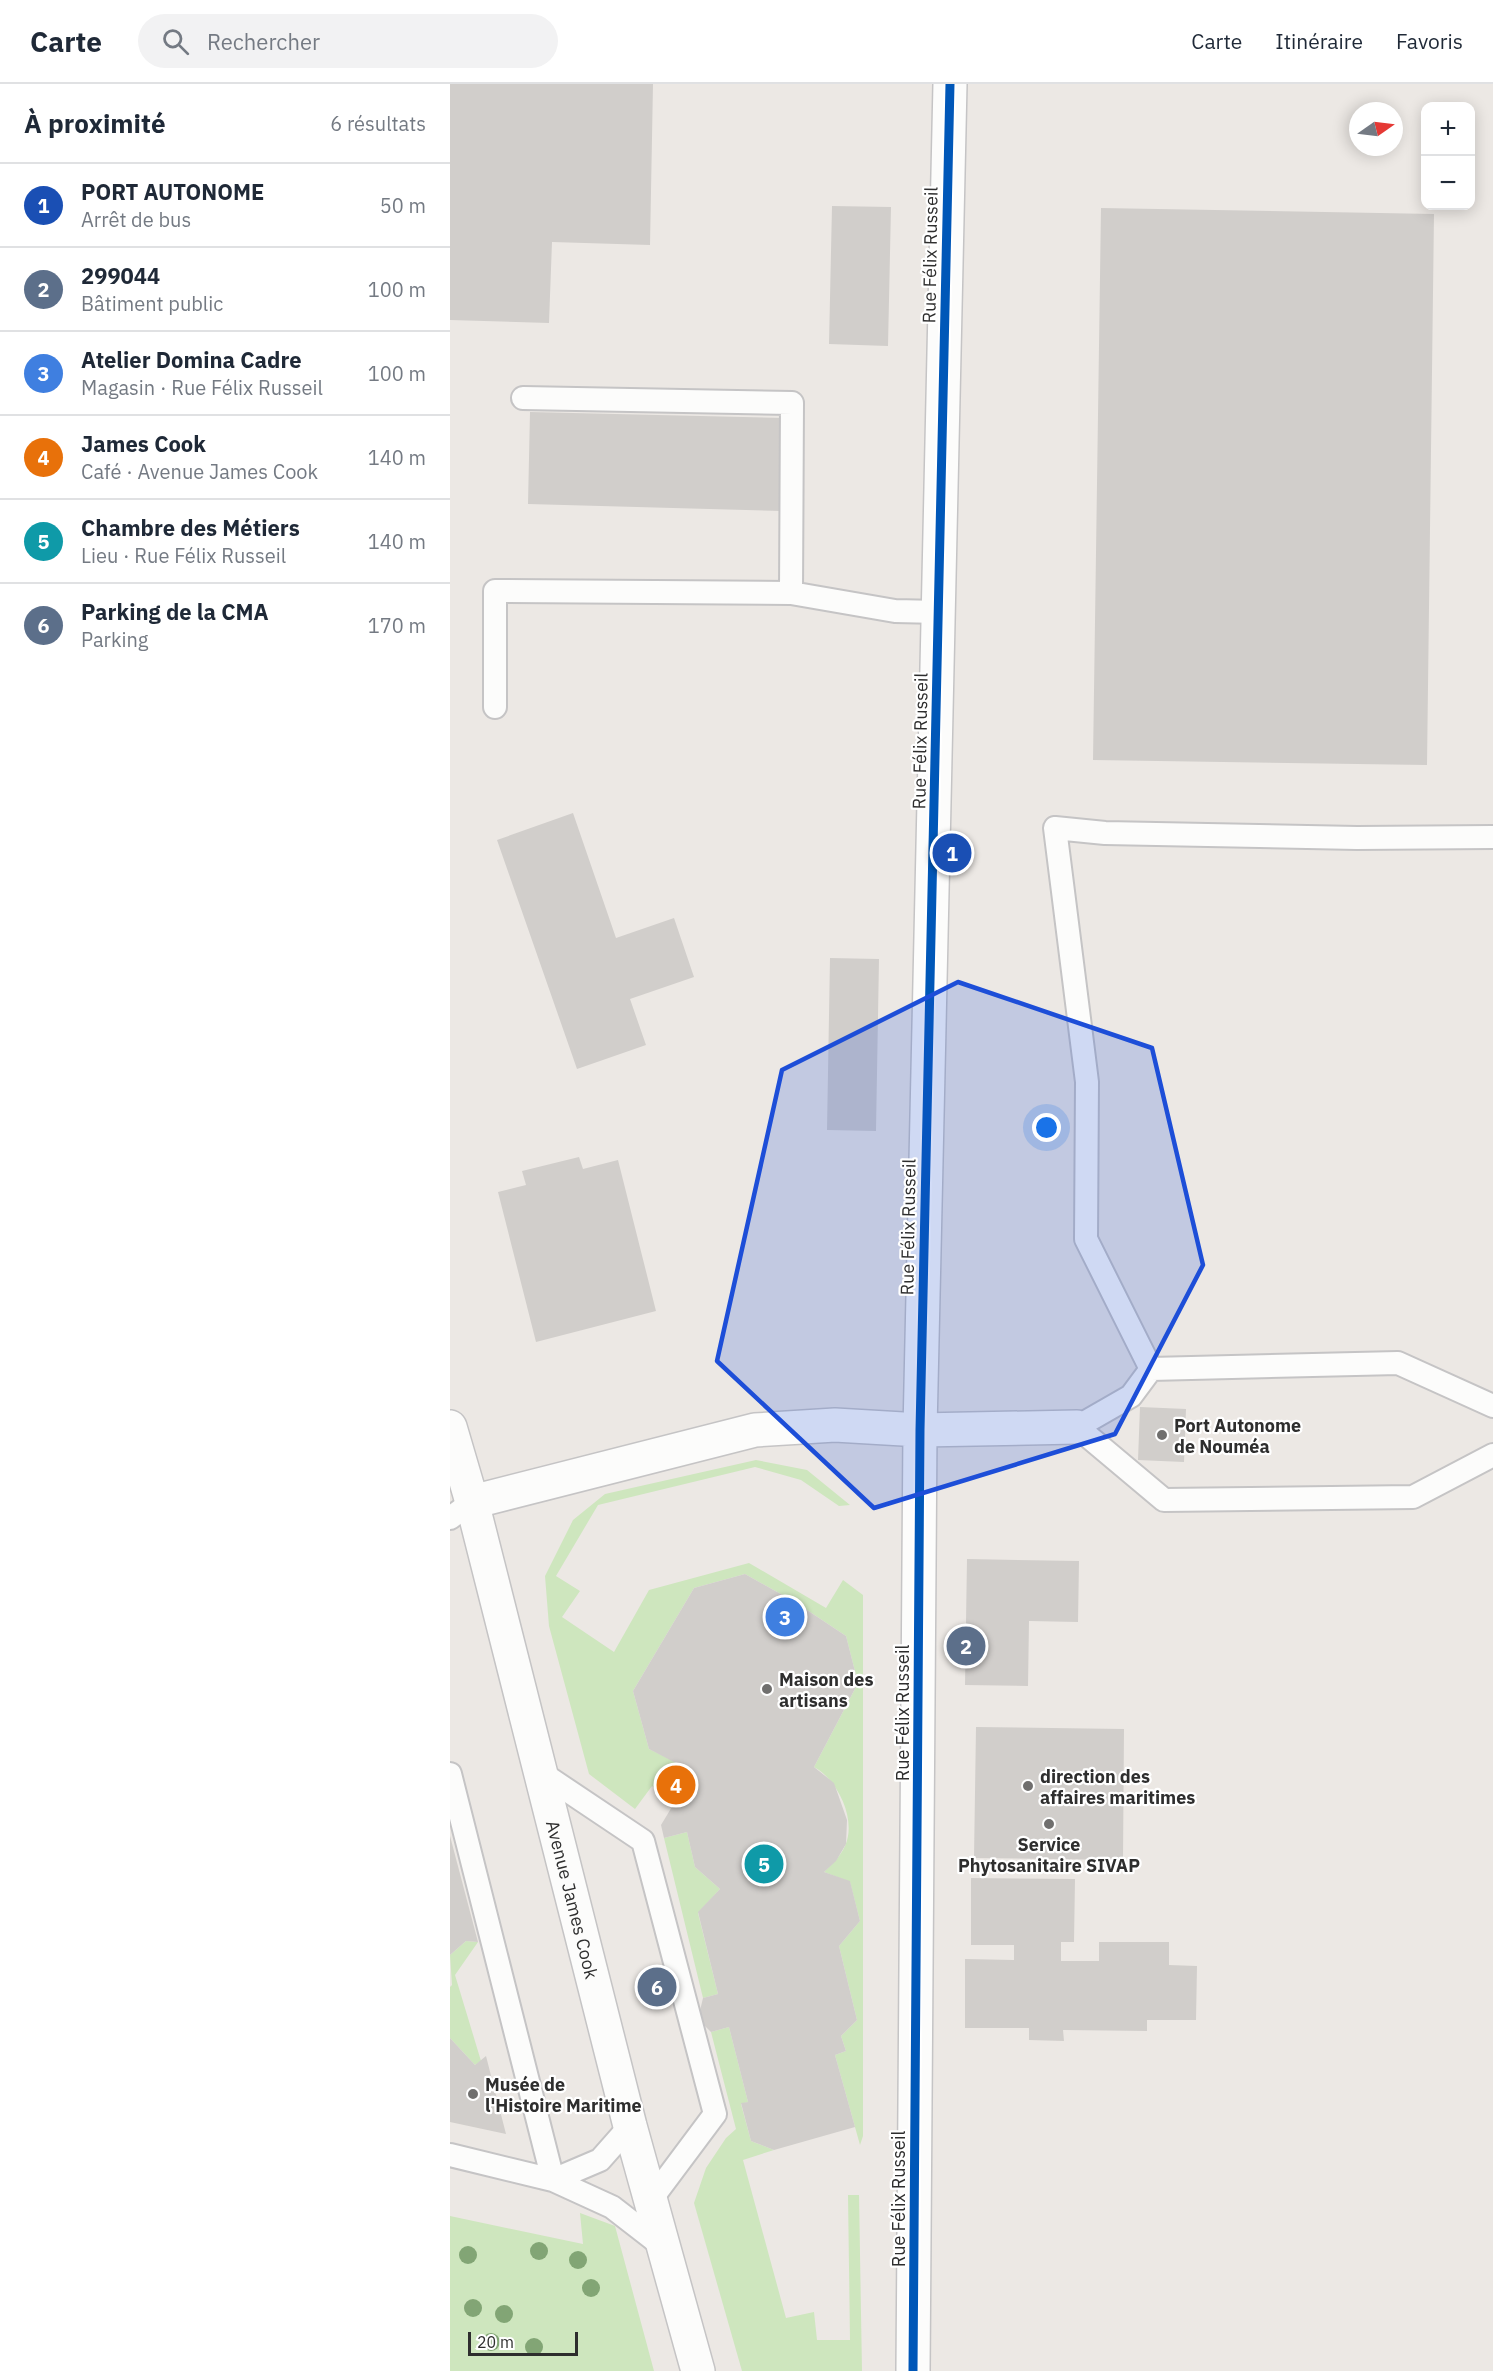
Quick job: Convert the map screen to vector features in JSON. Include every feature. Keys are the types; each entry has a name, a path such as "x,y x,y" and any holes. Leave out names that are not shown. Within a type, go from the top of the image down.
{"street":[{"name":"Rue Félix Russeil","path":"914,2371 920,1430 950,84"},
{"path":"461,1510 755,1430 835,1425 920,1430 1077,1427"},
{"name":"Avenue James Cook","path":"450,1427 461,1510 540,1772 661,2245 698,2371"}],"lane":[{"path":"523,398 792,403 790,593"},
{"path":"495,707 495,591 790,593 895,611 939,612"},
{"path":"1151,1369 1086,1239 1087,1082 1055,828 1105,833 1334,838 1493,837"},
{"path":"1151,1369 1398,1363 1493,1406"},
{"path":"1151,1369 1131,1396 1077,1427 1164,1500 1413,1497 1493,1455"},
{"path":"540,1772 643,1841 715,2114 650,2201"},
{"path":"450,1773 553,2180"},
{"path":"553,2180 600,2160 630,2126"},
{"path":"450,2155 553,2180 612,2207 661,2245"}],"highlighted area":[{"path":"958,982 1152,1048 1203,1265 1115,1434 874,1508 717,1361 782,1070"}],"green space":[{"path":"756,1460 807,1470 850,1505 839,1506 801,1480 755,1467 598,1505 556,1576 580,1591 562,1617 614,1652 649,1590 749,1563 826,1608 843,1580 863,1595 863,2136 860,2145 835,2055 846,2051 841,2036 857,2020 839,1946 860,1921 850,1882 824,1872 843,1850 849,1825 838,1791 823,1773 814,1767 858,1683 846,1636 795,1602 745,1574 694,1588 633,1691 649,1749 690,1769 670,1801 652,1786 635,1809 589,1774 549,1626 545,1576 573,1520 605,1494"},
{"path":"687,1832 695,1867 720,1889 698,1913 718,1994 703,1998 664,1838"},
{"path":"466,1941 478,1942 455,1975 481,2061 475,2065 450,2038 450,1987 452,1985 450,1955"},
{"path":"729,2027 748,2102 741,2104 751,2141 774,2150 743,2160 786,2318 814,2312 817,2340 850,2340 848,2195 859,2195 862,2371 742,2371 694,2203 706,2168 726,2138 736,2129 711,2032"},
{"path":"580,2213 615,2226 654,2371 450,2371 450,2216 583,2244"}],"building":[{"path":"450,84 653,84 650,245 552,242 549,323 450,320"},
{"path":"832,206 891,207 888,346 829,344"},
{"path":"1101,208 1434,214 1427,765 1093,760"},
{"path":"530,412 784,418 782,511 528,504"},
{"path":"573,813 616,938 674,918 694,977 630,999 646,1045 577,1069 497,840"},
{"path":"830,958 879,959 876,1131 827,1130"},
{"path":"579,1157 583,1169 618,1160 656,1311 536,1342 498,1192 526,1185 522,1171"},
{"name":"Port Autonome de Nouméa","path":"1140,1407 1186,1409 1184,1462 1138,1460"},
{"path":"967,1559 1079,1561 1078,1622 1029,1621 1028,1686 965,1685"},
{"path":"745,1574 795,1602 846,1636 858,1683 814,1767 834,1783 847,1820 846,1844 836,1861 824,1872 850,1881 860,1921 839,1946 857,2020 841,2036 846,2051 835,2055 855,2127 774,2150 751,2141 741,2103 748,2102 729,2027 711,2032 698,2019 703,1998 718,1994 698,1912 720,1889 695,1867 687,1832 664,1838 661,1825 693,1772 649,1749 633,1691 694,1588"},
{"name":"Service Phytosanitaire SIVAP","path":"976,1727 1124,1729 1123,1860 974,1858"},
{"path":"450,1836 478,1942 466,1941 450,1955"},
{"path":"971,1878 1075,1879 1074,1942 1061,1942 1061,1961 1099,1961 1099,1942 1169,1942 1169,1965 1197,1966 1196,2020 1147,2020 1147,2031 1063,2030 1064,2041 1029,2040 1029,2028 965,2028 965,1959 1014,1960 1014,1945 971,1945"},
{"name":"Musée de l'Histoire Maritime","path":"450,2038 475,2065 486,2056 506,2134 450,2122"}],"cycle path":[{"path":"913,2371 920,1430 950,84"}],"place":[{"name":"PORT AUTONOME","path":"952,853"},
{"name":"Port Autonome de Nouméa","path":"1162,1435"},
{"name":"Atelier Domina Cadre","path":"785,1617"},
{"name":"299044","path":"966,1646"},
{"name":"Maison des artisans","path":"767,1689"},
{"name":"James Cook","path":"676,1785"},
{"name":"direction des affaires maritimes","path":"1028,1786"},
{"name":"Service Phytosanitaire SIVAP","path":"1049,1824"},
{"name":"Chambre des Métiers","path":"764,1864"},
{"name":"Parking de la CMA","path":"657,1987"},
{"name":"Musée de l'Histoire Maritime","path":"473,2094"}]}
